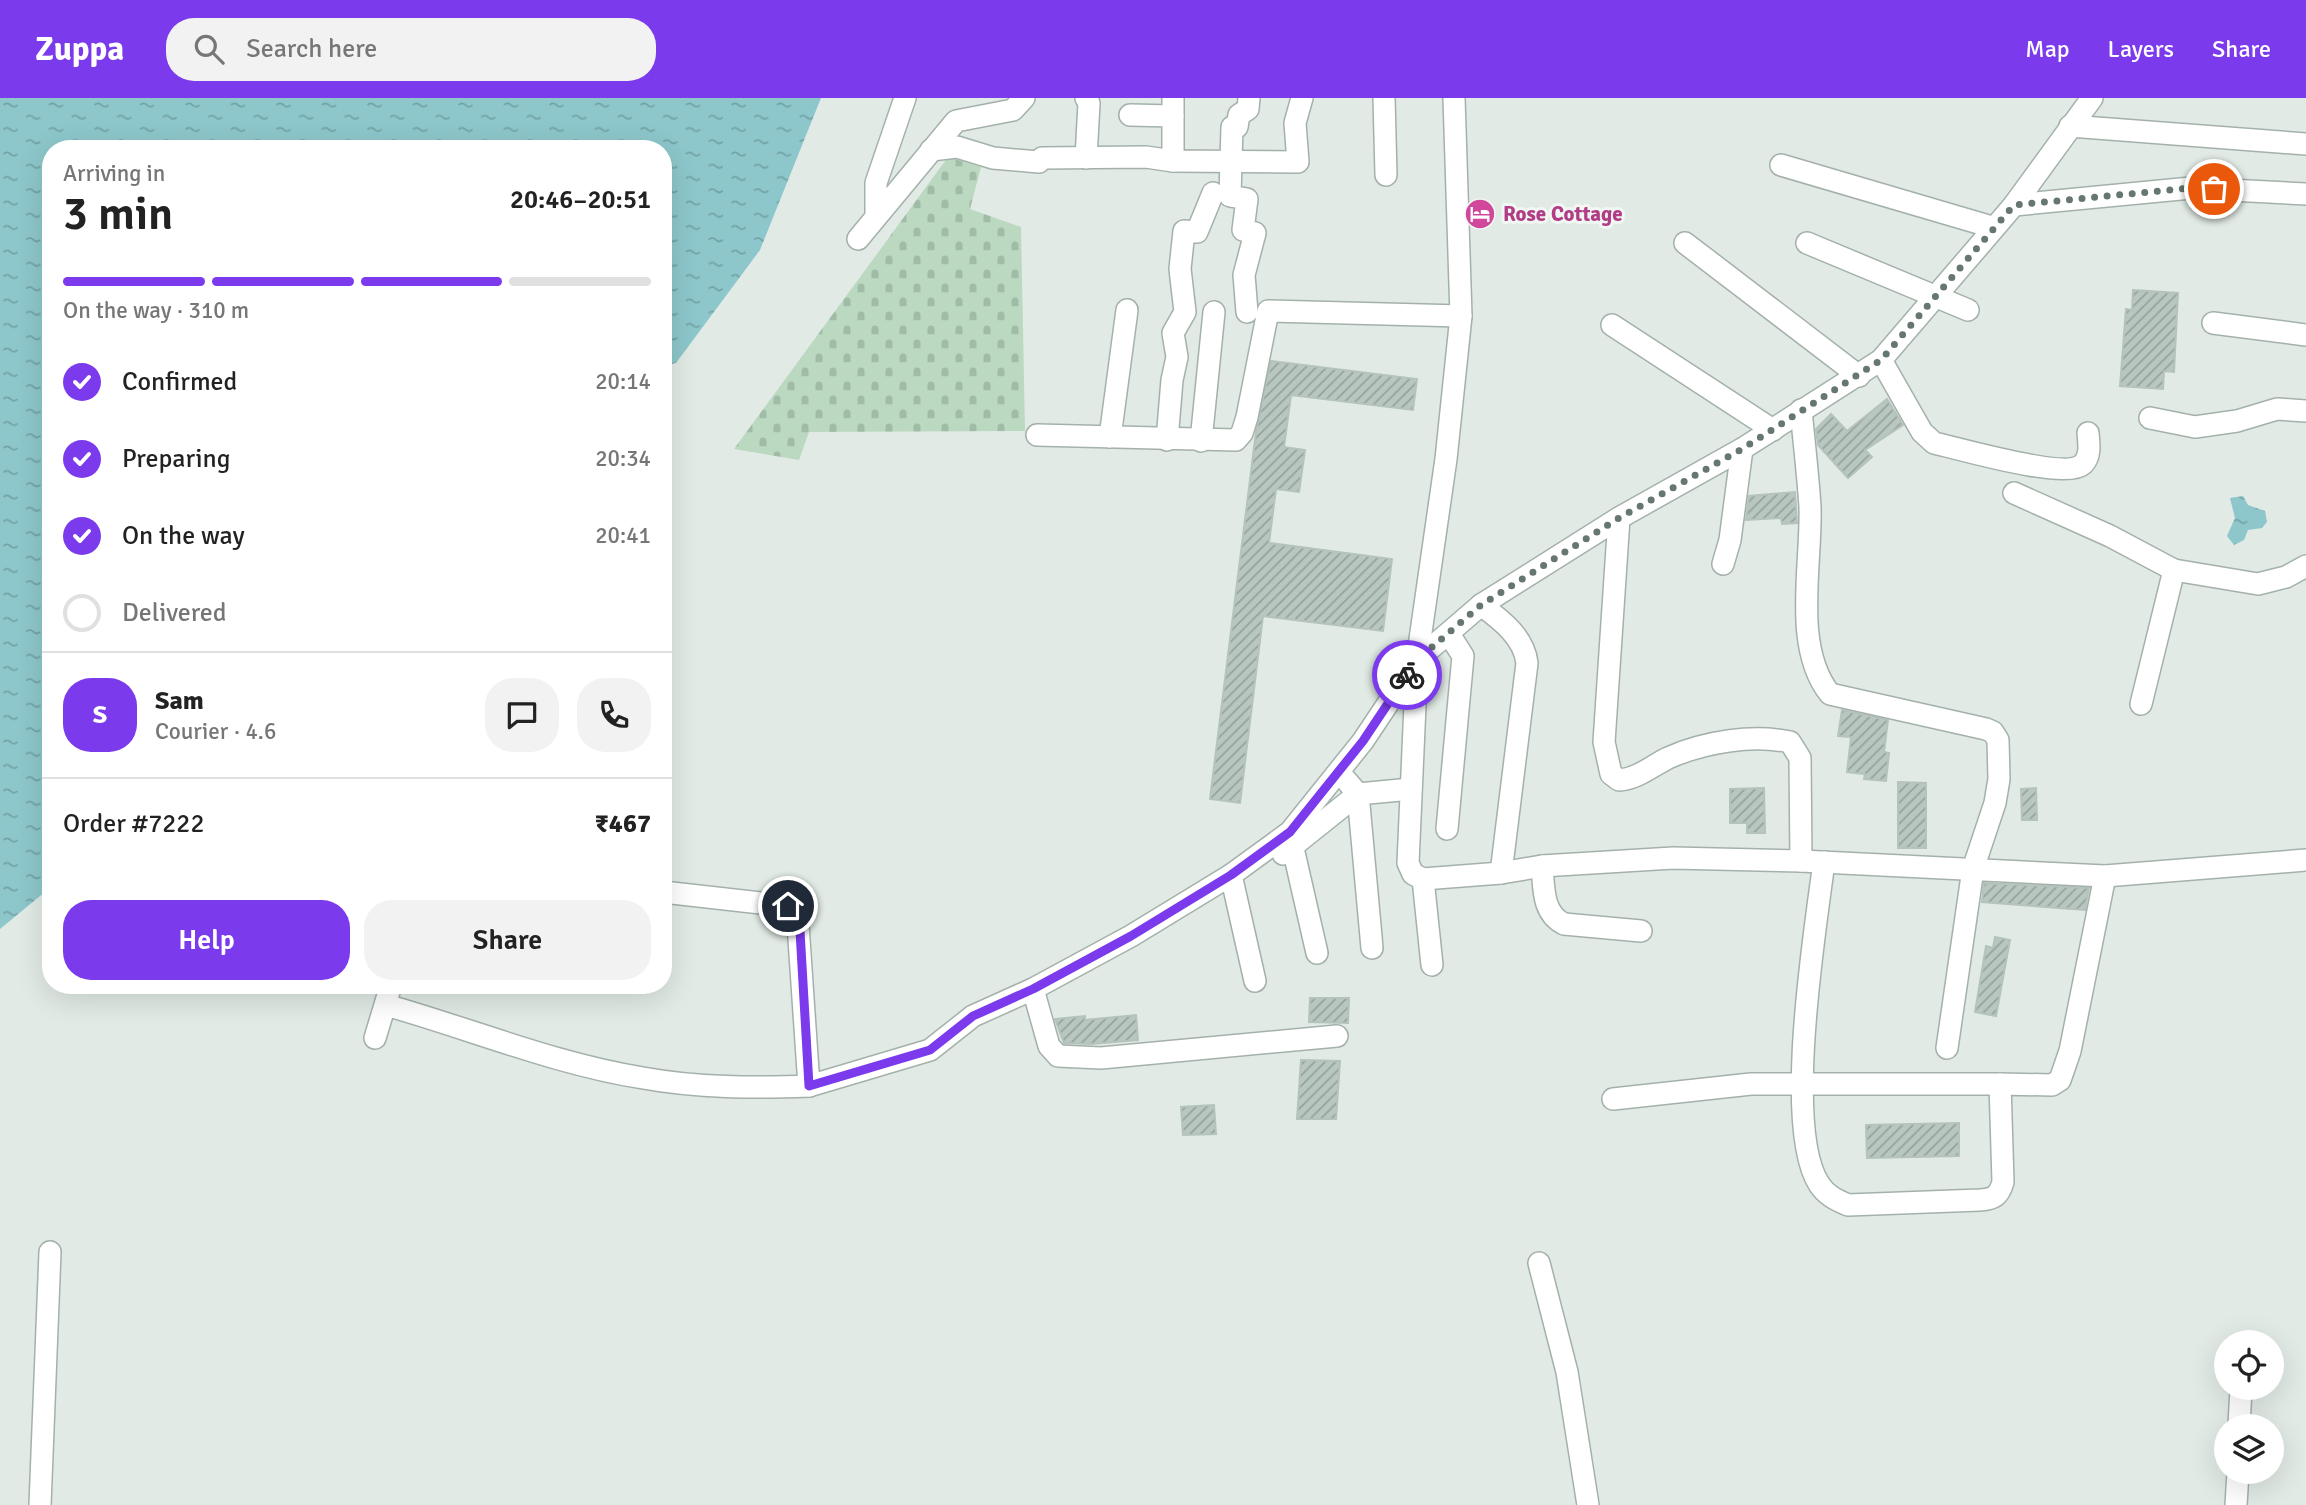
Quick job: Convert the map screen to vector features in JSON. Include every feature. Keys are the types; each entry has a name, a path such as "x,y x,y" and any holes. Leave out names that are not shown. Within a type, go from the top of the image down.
{"street":[{"path":"876,216 876,183 905,98"},
{"path":"858,239 956,121 1013,110 1024,98"},
{"path":"1086,98 1089,103 1086,158"},
{"path":"1037,435 1201,441 1236,440 1242,433 1247,416 1257,312 1244,275 1255,233 1243,230 1247,199 1230,196 1229,162 1232,127 1237,127 1239,116 1248,109 1249,98"},
{"path":"931,149 957,147 992,158 1039,162 1042,158 1146,157 1173,161 1298,162 1295,124 1302,98"},
{"path":"1384,98 1386,175"},
{"path":"1454,98 1462,259 1461,316 1446,459 1417,660 1408,863 1413,874 1423,879 1501,873 1542,866 1673,858 1801,861 2105,876 2306,859"},
{"path":"1317,953 1291,839 1417,660 1481,605 1619,518 1742,449 1881,360 1936,298 1992,227 2014,205 2092,98"},
{"path":"1130,115 1173,107 1173,161"},
{"path":"2070,126 2306,144"},
{"path":"1782,165 1992,227"},
{"path":"2014,205 2191,188 2306,194"},
{"path":"1167,440 1172,380 1177,357 1173,333 1185,312 1180,269 1184,231 1197,232 1213,193"},
{"path":"1685,243 1859,376"},
{"path":"1807,243 1968,310"},
{"path":"1110,437 1127,310"},
{"path":"1185,312 1461,316"},
{"path":"1201,441 1214,312"},
{"path":"2213,323 2306,335"},
{"path":"1612,326 1773,430"},
{"path":"1881,360 1922,432 1934,443 2050,469 2071,471 2084,463 2090,449 2088,433"},
{"path":"2150,418 2195,427 2236,421 2277,409 2306,411"},
{"path":"1801,411 1810,508 1807,590 1811,663 1818,680 1830,694 1993,732 1998,740 1999,779 1995,803 1973,869 1947,1048"},
{"path":"1723,564 1730,540 1742,449"},
{"path":"2014,493 2110,536 2174,570 2258,584 2286,577 2306,566"},
{"path":"1619,518 1604,742 1611,774 1619,780 1629,779 1670,757 1708,745 1755,739 1790,742 1800,758 1801,861"},
{"path":"2141,704 2174,570"},
{"path":"1481,605 1499,618 1525,646 1527,663 1501,873"},
{"path":"1447,829 1463,656 1449,634"},
{"path":"1339,772 1358,794 1372,948"},
{"path":"1176,924 1291,839 1358,794 1411,789"},
{"path":"1824,862 1802,1082 1808,1156 1818,1183 1831,1198 1848,1205 1993,1199 2000,1193 2003,1182 2000,1084"},
{"path":"1542,866 1545,901 1557,920 1564,924 1641,931"},
{"path":"1613,1099 1706,1088 1802,1082 2052,1084 2060,1080 2070,1051 2105,876"},
{"path":"1423,879 1432,965"},
{"path":"1232,883 1255,982"},
{"path":"375,1038 388,995 552,1056 643,1078 747,1089 809,1086 930,1050 973,1016 1033,989 1232,883"},
{"path":"672,893 788,906 797,910 809,1086"},
{"path":"1033,989 1049,1046 1058,1056 1101,1058 1337,1037"},
{"path":"40,1505 50,1252"},
{"path":"1539,1263 1567,1372 1588,1505"},
{"path":"2236,1505 2237,1484"}],"green space":[{"path":"948,157 981,167 970,209 1021,227 1025,431 809,432 799,460 734,449"}],"water":[{"path":"0,98 821,98 760,250 676,363 672,364 672,140 42,140 42,894 0,929"},
{"path":"2243,496 2248,505 2265,511 2267,522 2262,528 2248,530 2244,540 2234,545 2227,536 2235,518 2230,498"}],"building":[{"path":"2133,290 2178,293 2174,372 2164,371 2163,389 2120,386 2126,309 2132,310"},
{"path":"1271,361 1417,379 1413,410 1291,395 1284,447 1305,450 1299,492 1276,489 1269,543 1392,559 1383,631 1263,616 1240,803 1210,799 1256,432"},
{"path":"1887,399 1903,425 1865,450 1872,457 1848,478 1818,445 1816,429 1831,414 1847,431"},
{"path":"1795,492 1797,523 1782,524 1781,518 1746,520 1749,496"},
{"path":"1842,710 1888,720 1884,752 1889,753 1886,781 1864,779 1865,774 1847,772 1851,737 1838,736"},
{"path":"1898,782 1926,783 1926,848 1898,848"},
{"path":"1764,788 1765,833 1747,833 1747,823 1730,823 1730,789"},
{"path":"2036,788 2037,820 2022,820 2021,789"},
{"path":"1984,883 2089,888 2085,910 1982,902"},
{"path":"1995,937 2010,940 1996,1016 1975,1012 1986,946 1993,948"},
{"path":"1310,998 1349,998 1348,1023 1309,1022"},
{"path":"1136,1015 1138,1040 1091,1044 1064,1043 1055,1019 1085,1016 1085,1020"},
{"path":"1301,1060 1340,1061 1336,1119 1297,1119"},
{"path":"1214,1105 1216,1134 1183,1135 1181,1107"},
{"path":"1959,1123 1959,1156 1867,1158 1866,1125"}],"way so far":[{"path":"1407,675 1417,660 1481,605 1619,518 1742,449 1881,360 1936,298 1992,227 2014,205 2191,188 2214,189"}],"place":[{"name":"Rose Cottage","path":"1480,214"}],"route":[{"path":"788,906 794,907 799,914 809,1086 930,1050 973,1016 1033,989 1131,936 1231,875 1290,832 1363,741 1407,675"}]}
